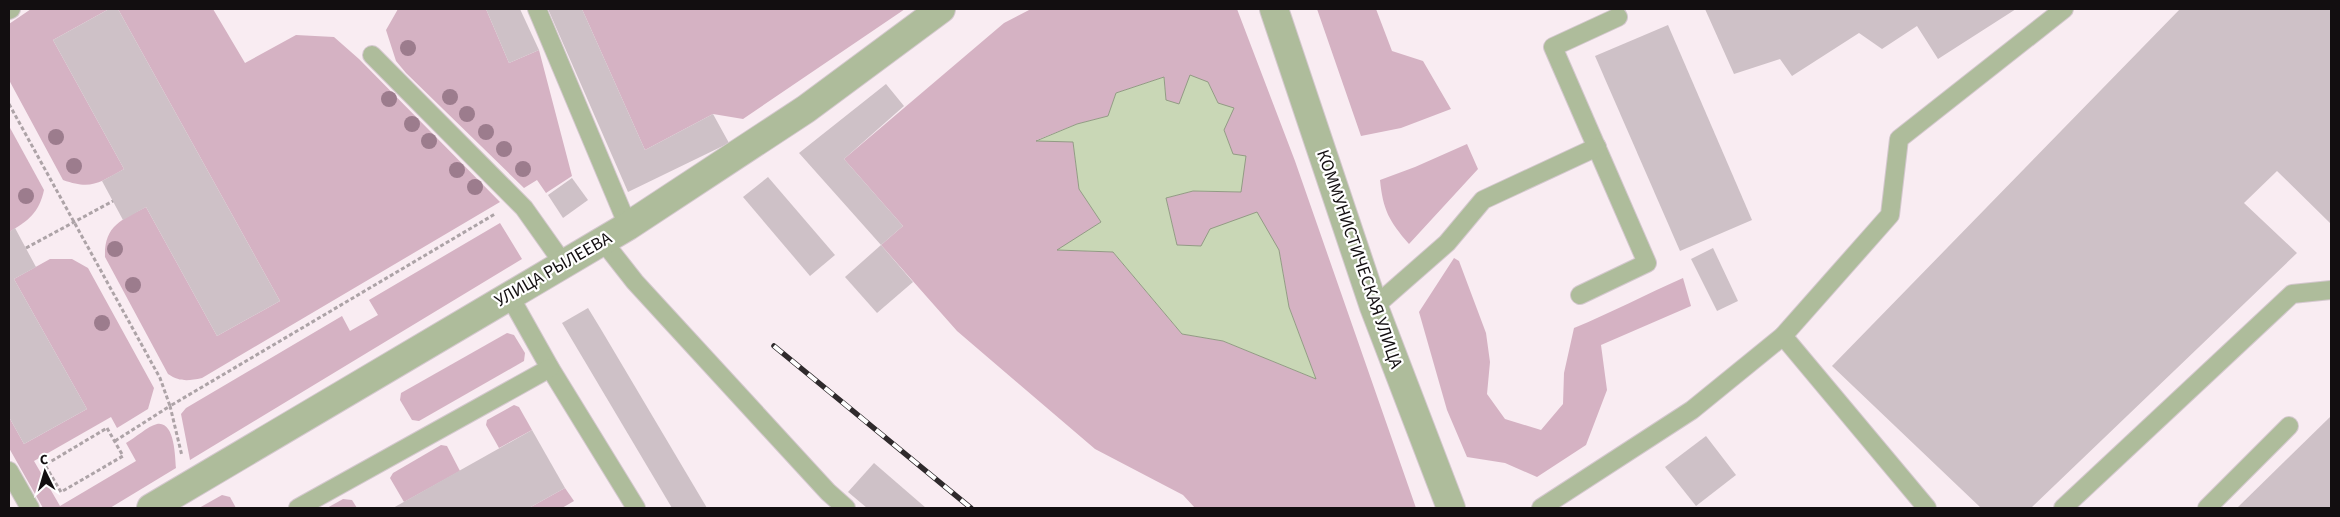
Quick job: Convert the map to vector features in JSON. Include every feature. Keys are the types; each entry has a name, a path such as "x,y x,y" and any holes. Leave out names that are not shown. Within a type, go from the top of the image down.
{"street":[{"name":"УЛИЦА РЫЛЕЕВА","path":"152,508 628,226 806,109 941,9"},
{"name":"КОММУНИСТИЧЕСКАЯ УЛИЦА","path":"1274,9 1374,307 1451,508"}],"lane":[{"path":"536,9 628,226"},
{"path":"1541,508 1692,410 1784,336 1890,215 1899,139 2064,9"},
{"path":"1580,295 1648,263 1553,47 1618,17"},
{"path":"372,54 517,201 563,263"},
{"path":"1374,307 1446,243 1483,200 1597,146"},
{"path":"602,240 635,282 828,492 846,508"},
{"path":"2063,508 2292,294 2331,290"},
{"path":"509,295 550,368 636,508"},
{"path":"1784,336 1926,508"},
{"path":"298,508 550,368"},
{"path":"2207,508 2289,426"},
{"path":"9,471 30,508"}],"path":[{"path":"9,104 160,378 170,406 188,487"},
{"path":"26,248 113,201"},
{"path":"115,442 170,406 517,201"},
{"path":"107,428 115,442 123,456 61,492 45,465 107,428"}],"shaded area":[{"path":"31,9 109,9 53,40 124,169 95,184 88,185 63,180 9,80 9,24"},
{"path":"118,9 213,9 245,63 296,35 334,37 359,59 500,202 202,378 184,380 172,377 168,374 105,257 107,238 122,220 146,207 217,336 280,301"},
{"path":"398,9 486,9 509,63 539,50 572,176 546,193 537,180 524,188 396,61 386,30"},
{"path":"582,9 905,9 743,119 713,114 645,150"},
{"path":"1031,9 1237,9 1295,161 1416,508 1195,508 1183,495 1095,449 957,331 881,245 903,226 844,159 1004,23","holes":["1164,77 1166,100 1179,105 1208,82 1218,103 1224,130 1233,154 1240,192 1193,191 1166,198 1177,245 1279,250 1289,307 1316,379 1223,341 1182,334 1113,252 1058,250 1101,222 1079,189 1073,142 1037,140 1077,124 1108,116 1116,93"]},
{"path":"1317,9 1376,9 1392,51 1423,61 1451,109 1401,128 1361,136"},
{"path":"1190,75 1208,82 1218,103 1234,108 1224,130 1233,154 1246,156 1241,192 1193,191 1166,198 1177,245 1201,246 1210,229 1257,212 1279,250 1289,307 1316,379 1223,341 1182,334 1113,252 1057,250 1101,222 1079,189 1073,142 1036,141 1077,124 1108,116 1116,93 1164,77 1166,100 1179,104"},
{"path":"9,126 44,190 39,205 32,216 9,232"},
{"path":"1467,144 1478,169 1409,244 1396,229 1388,215 1380,180"},
{"path":"500,223 522,259 190,460 181,414 186,408 342,316 350,331 378,315 369,300"},
{"path":"1454,258 1459,261 1486,333 1490,362 1487,394 1505,419 1541,430 1563,404 1564,373 1574,328 1683,278 1691,306 1601,345 1607,390 1586,445 1537,477 1505,463 1467,457 1447,410 1419,312"},
{"path":"50,259 72,259 88,268 154,388 148,409 117,428 111,417 34,461 60,506 136,461 126,443 150,427 157,424 163,425 171,434 173,441 176,468 110,508 43,508 9,448 9,417 24,444 87,409 14,279"},
{"path":"507,333 514,335 525,353 524,361 419,421 412,420 400,400 401,393"},
{"path":"514,405 519,407 532,430 499,448 486,425 487,420"},
{"path":"441,445 447,446 460,471 404,502 390,478 393,473"},
{"path":"565,488 574,501 562,508 529,508"},
{"path":"222,495 230,497 236,508 199,508"},
{"path":"343,499 352,500 357,508 327,508"}],"building":[{"path":"109,9 118,9 280,301 217,336 146,207 123,220 102,181 124,169 53,40"},
{"path":"486,9 520,9 539,50 509,63"},
{"path":"548,9 582,9 645,150 713,114 729,143 628,192"},
{"path":"1705,9 2016,9 1938,59 1917,26 1882,49 1859,33 1792,76 1780,59 1734,74"},
{"path":"2180,9 2331,9 2331,224 2277,171 2244,203 2297,253 2031,508 1981,508 1832,366"},
{"path":"1668,25 1752,220 1680,251 1595,56"},
{"path":"886,84 904,106 844,159 903,226 881,245 799,153"},
{"path":"768,177 835,255 810,276 743,197"},
{"path":"572,178 588,200 563,218 548,195"},
{"path":"15,228 36,267 14,279 87,409 24,444 9,417 9,232"},
{"path":"881,245 913,282 877,313 845,277"},
{"path":"1713,248 1738,301 1717,311 1691,259"},
{"path":"588,308 707,508 672,508 562,323"},
{"path":"2331,416 2331,508 2237,508"},
{"path":"532,430 565,488 529,508 393,508"},
{"path":"1706,436 1736,475 1696,506 1665,467"},
{"path":"874,463 926,508 867,508 848,492"}],"railway":[{"path":"774,346 971,508"}]}
